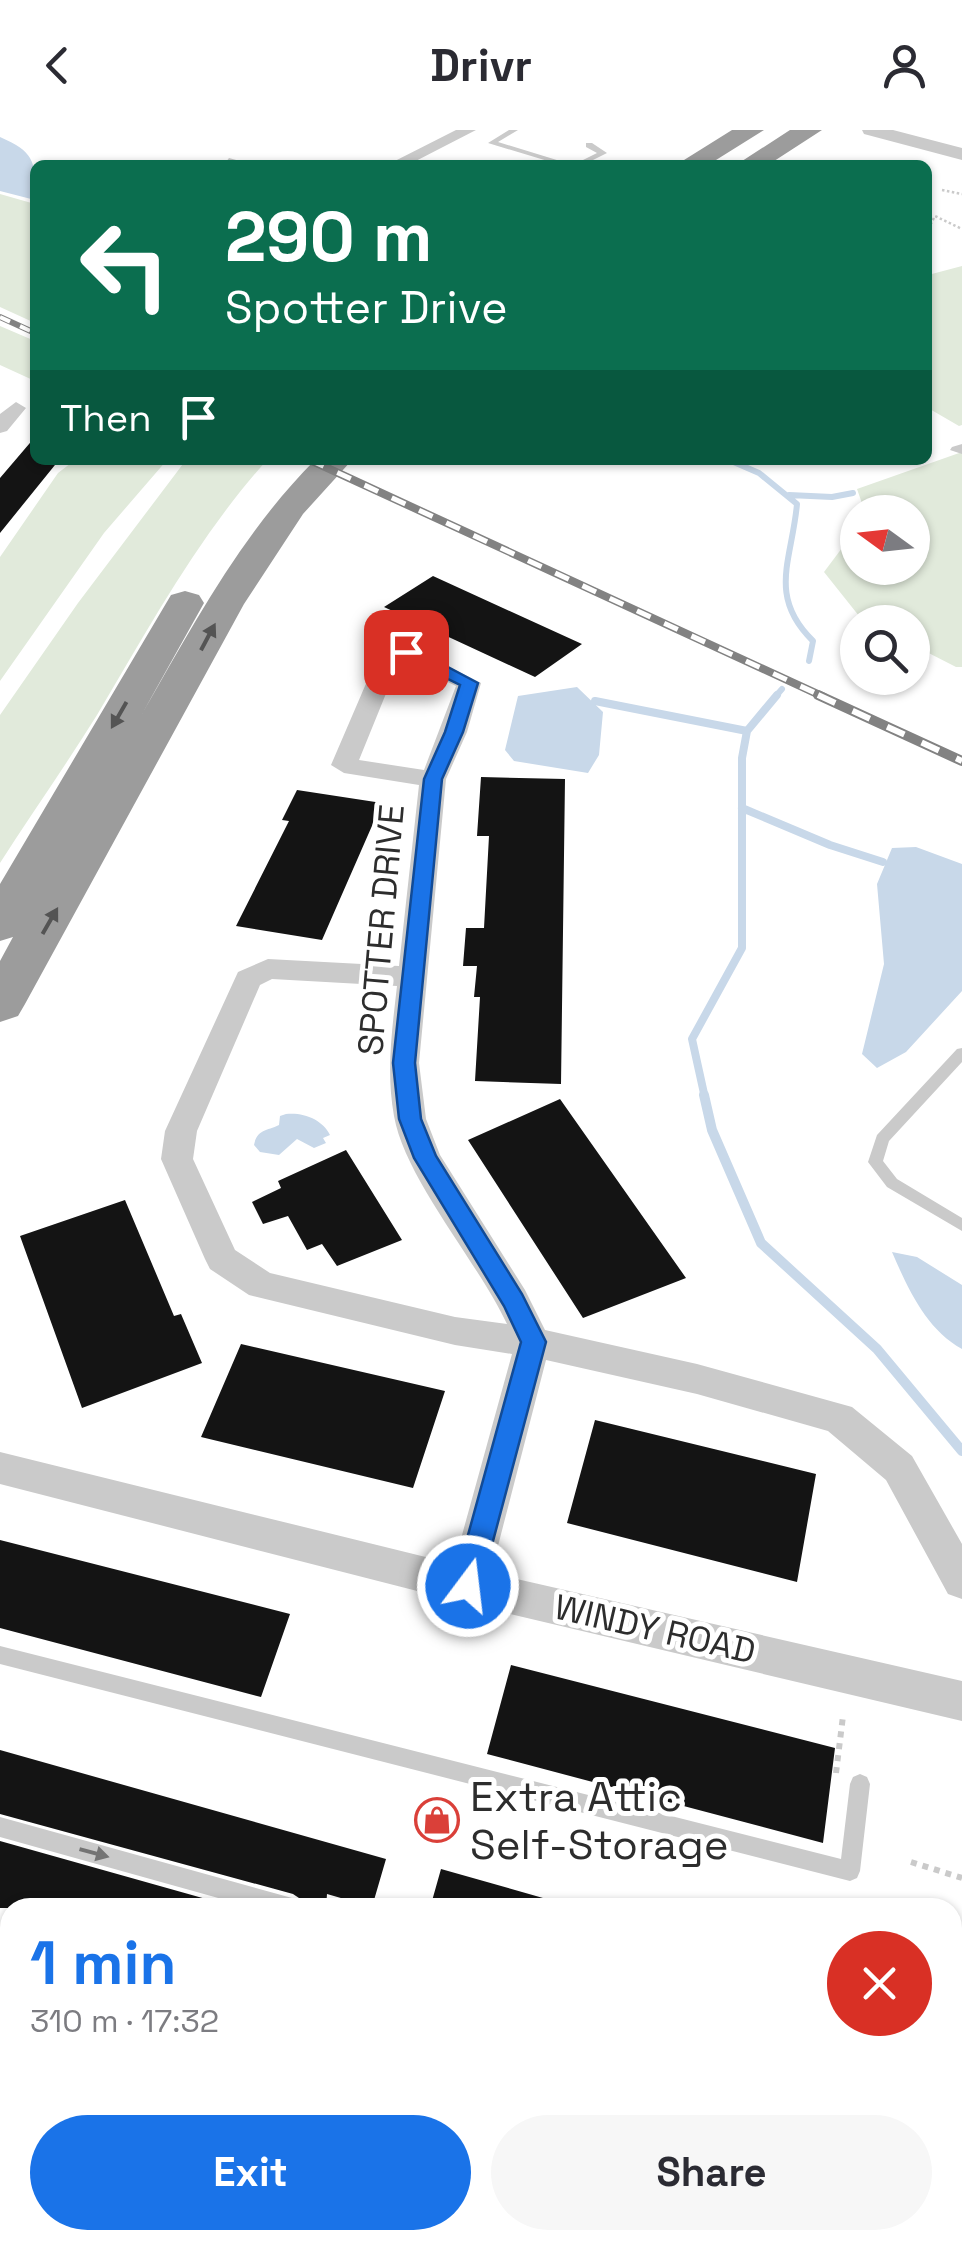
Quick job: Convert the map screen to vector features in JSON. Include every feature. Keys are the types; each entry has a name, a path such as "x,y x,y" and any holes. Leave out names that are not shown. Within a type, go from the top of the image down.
{"highway":[{"path":"697,160 751,130"},
{"path":"758,160 810,130"},
{"path":"0,926 187,600 262,490 285,465"},
{"path":"0,1004 225,604 289,507 330,465"}],"street":[{"path":"405,160 468,130"},
{"path":"871,130 962,154"},
{"path":"918,130 962,141"},
{"path":"0,427 8,407"},
{"name":"SPOTTER DRIVE","path":"433,779 344,766 386,665 406,652 469,683 454,732 433,779 404,1063 410,1119 426,1158 514,1300 533,1342"},
{"path":"413,977 268,970 248,979 180,1132 176,1159 222,1259 261,1285 455,1331 533,1342 697,1379 840,1418 899,1468 962,1581"},
{"path":"468,1586 533,1342"},
{"name":"WINDY ROAD","path":"0,1468 468,1586 962,1700"}],"lane":[{"path":"514,130 492,143 551,160"},
{"path":"588,160 604,153 589,145"},
{"path":"962,1053 882,1140 875,1162 892,1183 962,1225"},
{"path":"0,1655 850,1871 860,1784"},
{"path":"0,1827 256,1898"}],"path":[{"path":"942,190 962,194"},
{"path":"932,222 935,216 962,229"},
{"path":"911,1862 962,1878"}],"green space":[{"path":"0,194 30,203 30,321 0,307"},
{"path":"962,266 959,426 932,410 932,274"},
{"path":"0,326 30,339 30,379 0,365"},
{"path":"962,452 962,667 930,654 930,605 850,605 824,572 840,551 840,585 930,585 930,495 859,495 857,489"},
{"path":"68,465 163,465 104,533 0,681 0,557 58,473"},
{"path":"182,465 263,465 196,551 85,734 0,863 0,715"}],"water":[{"path":"0,137 21,148 30,160 30,199 0,191"},
{"path":"577,687 603,712 599,755 588,773 514,761 505,750 518,696"},
{"path":"916,847 962,864 962,991 906,1052 877,1068 862,1054 884,964 877,884 892,848"},
{"path":"280,1116 318,1121 330,1135 323,1138 326,1143 314,1148 297,1139 279,1155 260,1152 254,1145 257,1136 279,1125"},
{"path":"892,1252 917,1257 962,1285 962,1349 928,1319"}],"building":[{"path":"30,443 30,465 55,465 0,533 0,478"},
{"path":"433,576 582,644 535,677 384,607"},
{"path":"481,777 565,779 561,1084 475,1081 480,997 474,997 477,966 463,966 466,928 484,928 489,836 477,836"},
{"path":"297,790 382,803 322,940 236,926 289,821 282,820"},
{"path":"560,1099 686,1278 583,1318 468,1140"},
{"path":"346,1150 402,1240 337,1266 322,1244 307,1250 288,1216 263,1224 252,1202 281,1188 278,1181"},
{"path":"125,1200 174,1316 181,1314 202,1363 82,1408 20,1236"},
{"path":"241,1344 445,1391 413,1488 201,1437"},
{"path":"595,1420 816,1474 797,1582 567,1523"},
{"path":"0,1540 290,1614 261,1697 0,1628"},
{"path":"511,1665 835,1748 823,1843 487,1754"},
{"path":"0,1750 386,1859 375,1898 327,1894 327,1898 299,1898 0,1814"},
{"path":"0,1841 202,1898 0,1898"},
{"path":"441,1869 543,1898 433,1898"}],"waterway":[{"path":"741,465 759,473 797,504 786,593 790,608 813,641 809,661"},
{"path":"789,495 832,497 853,493"},
{"path":"775,697 782,689"},
{"path":"747,731 777,695"},
{"path":"595,701 747,731"},
{"path":"742,808 742,758 747,731"},
{"path":"705,1098 692,1039 742,948 742,808"},
{"path":"742,808 830,845 883,862"},
{"path":"704,1095 712,1130 761,1243 877,1349 962,1451"}],"railway":[{"path":"0,317 30,331"},
{"path":"321,465 824,697"},
{"path":"818,695 962,761"}],"place":[{"name":"Extra Attic Self-Storage","path":"437,1820"}],"route":[{"path":"406,652 469,683 454,732 433,779 404,1063 410,1119 426,1158 514,1300 533,1342 468,1586"}]}
